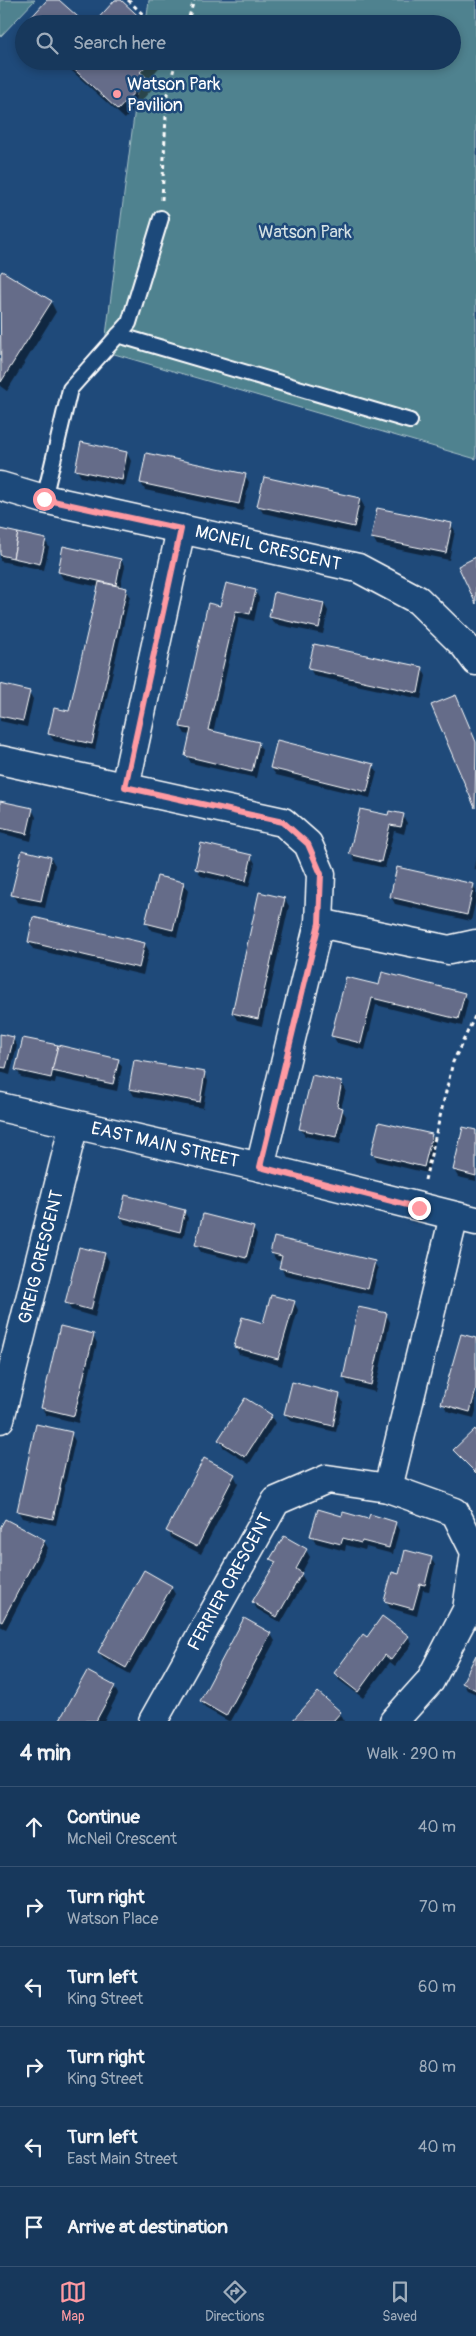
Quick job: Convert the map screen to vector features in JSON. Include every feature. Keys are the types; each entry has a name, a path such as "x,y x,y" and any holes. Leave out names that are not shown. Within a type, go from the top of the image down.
{"street":[{"name":"MCNEIL CRESCENT","path":"0,486 44,499 358,568 418,600 465,646 476,661"},
{"path":"125,787 181,529"},
{"path":"0,760 283,822 308,844 321,874 319,923 260,1167"},
{"path":"319,923 449,950 476,944"},
{"name":"EAST MAIN STREET","path":"0,1107 260,1167 465,1219"},
{"name":"GREIG CRESCENT","path":"0,1419 74,1124"},
{"path":"388,1488 465,1219"},
{"name":"FERRIER CRESCENT","path":"153,1721 276,1501 327,1479 388,1488 455,1512 476,1552 467,1610 430,1681 394,1721"}],"lane":[{"path":"44,499 70,390 129,323 161,218"},
{"path":"118,335 410,421"}],"path":[{"path":"128,0 144,15"},
{"path":"190,15 194,0"},
{"path":"161,218 167,94 174,70"},
{"path":"419,1208 453,1062 476,1014"}],"green space":[{"path":"0,0 35,0 21,15 15,15 15,21 0,37"},
{"name":"Watson Park","path":"149,0 476,0 476,459 104,351 140,70 461,70 461,15 147,15"}],"building":[{"path":"47,0 59,0 76,15 33,15"},
{"path":"115,0 121,0 137,15 101,15"},
{"name":"Watson Park Pavilion","path":"75,70 142,70 140,72 147,78 118,110"},
{"path":"2,271 52,301 1,382 0,274"},
{"path":"81,442 127,452 122,480 75,470"},
{"path":"146,453 246,474 239,504 140,483"},
{"path":"264,477 360,498 354,527 257,506"},
{"path":"377,508 452,523 446,553 371,538"},
{"path":"0,529 18,533 13,558 0,555"},
{"path":"18,533 46,539 40,564 13,558"},
{"path":"63,546 121,559 116,585 58,572"},
{"path":"476,557 476,604 458,566"},
{"path":"99,582 127,588 92,744 48,734 54,708 69,711"},
{"path":"226,583 256,590 250,614 236,611 208,730 259,742 252,772 185,756 191,729 180,727 208,603 220,606"},
{"path":"274,592 324,603 319,628 269,617"},
{"path":"314,644 423,667 418,693 308,669"},
{"path":"0,684 30,691 23,721 0,716"},
{"path":"456,695 476,742 475,808 431,705"},
{"path":"277,740 374,764 367,792 270,768"},
{"path":"0,801 33,808 27,834 0,828"},
{"path":"360,809 388,815 389,811 404,814 401,827 390,825 381,862 349,854"},
{"path":"201,843 252,855 246,881 195,869"},
{"path":"22,850 51,857 41,901 11,895"},
{"path":"397,867 474,884 467,915 390,897"},
{"path":"157,876 184,882 173,930 145,923"},
{"path":"259,892 285,898 258,1019 232,1013"},
{"path":"33,917 145,943 139,968 28,942"},
{"path":"382,972 465,993 458,1019 372,998 361,1043 331,1036 346,977 379,985"},
{"path":"0,1034 14,1037 6,1068 0,1067"},
{"path":"23,1038 58,1045 51,1078 15,1070"},
{"path":"58,1045 119,1059 113,1084 52,1071"},
{"path":"134,1060 205,1072 200,1102 129,1089"},
{"path":"312,1075 342,1082 337,1106 343,1108 336,1137 299,1129"},
{"path":"379,1122 432,1134 424,1167 371,1154"},
{"path":"463,1127 476,1130 476,1176 453,1170"},
{"path":"125,1195 185,1210 180,1232 120,1217"},
{"path":"203,1214 254,1227 246,1258 195,1245"},
{"path":"274,1237 375,1261 368,1289 279,1268 282,1256 270,1253"},
{"path":"79,1247 105,1253 91,1310 65,1303"},
{"path":"271,1295 295,1301 278,1359 234,1347 242,1317 263,1323"},
{"path":"358,1307 387,1313 371,1385 343,1378"},
{"path":"60,1326 94,1334 74,1416 41,1408"},
{"path":"461,1334 476,1338 476,1390 470,1412 441,1404"},
{"path":"292,1382 340,1394 333,1426 284,1414"},
{"path":"245,1398 272,1415 245,1457 218,1440"},
{"path":"36,1424 72,1432 53,1519 17,1511"},
{"path":"475,1429 476,1431 476,1473 453,1450"},
{"path":"204,1458 235,1474 197,1547 166,1531"},
{"path":"318,1509 342,1516 343,1512 368,1519 370,1514 396,1522 389,1548 343,1538 341,1544 310,1536"},
{"path":"5,1519 45,1540 2,1622 0,1621 0,1528"},
{"path":"284,1536 307,1549 296,1569 302,1573 277,1617 252,1602 276,1562 270,1559"},
{"path":"405,1550 432,1557 425,1585 420,1584 413,1609 384,1601 392,1572 399,1574"},
{"path":"144,1570 172,1586 126,1668 98,1652"},
{"path":"382,1616 409,1636 391,1660 385,1655 358,1692 334,1673 363,1634 367,1637"},
{"path":"244,1618 271,1633 226,1716 200,1701"},
{"path":"476,1655 476,1690 462,1683"},
{"path":"87,1671 115,1686 96,1721 59,1721"},
{"path":"318,1692 341,1712 333,1721 292,1721"}],"place":[{"name":"Watson Park Pavilion","path":"117,94"}],"route":[{"path":"44,499 181,529 125,787 283,822 308,844 321,874 319,923 260,1167 419,1208"}]}
